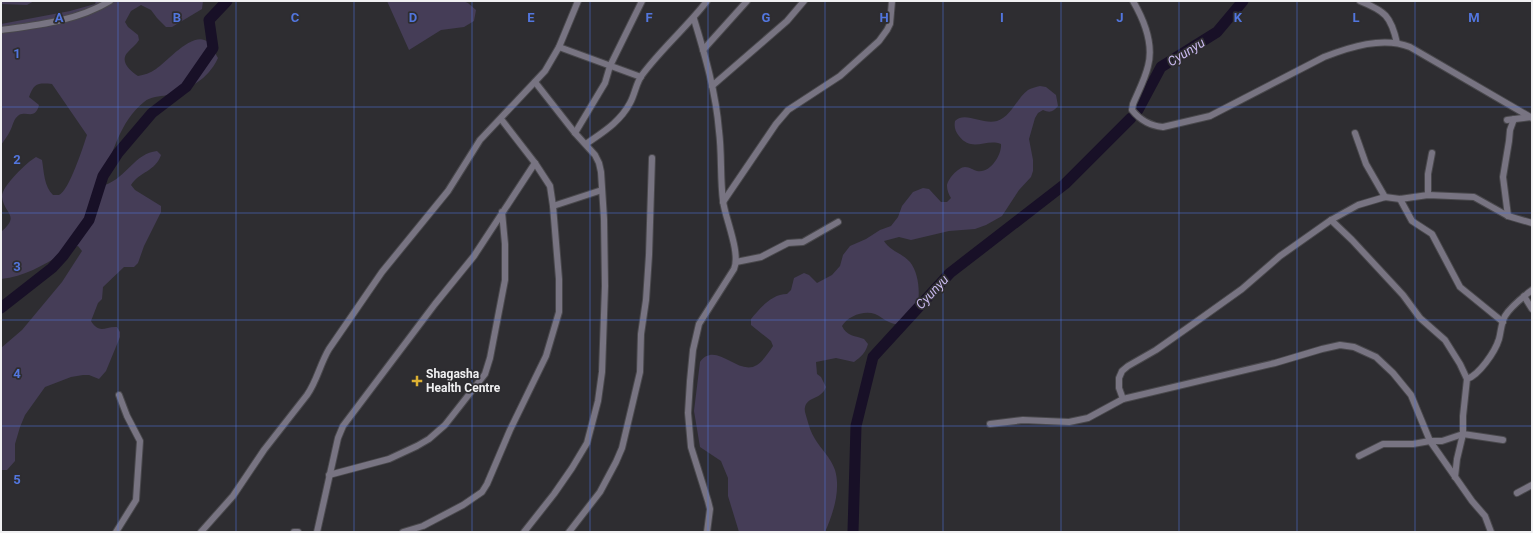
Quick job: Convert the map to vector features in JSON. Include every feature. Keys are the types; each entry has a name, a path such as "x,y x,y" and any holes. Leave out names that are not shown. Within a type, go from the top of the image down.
{"street":[{"path":"1,30 70,18 100,7 110,1"},
{"path":"201,532 233,496 264,450 307,395 329,349 382,272 448,191 480,140 535,82 552,60 578,1"},
{"path":"575,133 605,83 610,66 642,1"},
{"path":"586,144 620,120 631,102 640,76 708,1"},
{"path":"703,50 747,1"},
{"path":"712,86 787,21 804,1"},
{"path":"723,202 776,124 788,110 840,76 879,41 890,24 892,1"},
{"path":"1133,1 1141,14 1146,28 1149,59 1148,67 1132,110 1150,124 1158,127 1210,116 1324,57 1344,50 1378,43 1397,42 1410,47 1531,117"},
{"path":"1360,1 1380,11 1390,20 1397,42"},
{"path":"694,18 712,86 720,132 723,202 731,231 736,262 734,269 699,324 693,350 688,413 691,447 708,501 709,516 707,532"},
{"path":"559,47 640,76"},
{"path":"524,532 554,494 587,443 598,401 602,372 605,286 602,172 599,163 595,155 575,133 535,82"},
{"path":"1507,120 1531,117"},
{"path":"1508,216 1503,177 1510,130 1514,118"},
{"path":"403,532 423,526 463,505 482,492 490,478 510,430 546,356 559,312 559,279 550,186 535,163 501,119"},
{"path":"1355,133 1366,164 1385,197"},
{"path":"1428,195 1428,174 1432,152"},
{"path":"569,532 600,492 616,462 622,448 640,372 641,334 646,300 649,255 652,158"},
{"path":"317,532 338,438 343,426 435,304 474,256 535,163"},
{"path":"553,206 602,190"},
{"path":"1123,399 1119,388 1119,378 1122,371 1128,366 1156,350 1194,324 1242,289 1280,256 1331,220 1358,205 1385,197 1400,199 1428,195 1474,197 1508,216 1532,223"},
{"path":"1400,199 1412,220 1432,234 1460,287 1503,322"},
{"path":"329,475 389,459 429,439 445,425 485,374 492,352 505,280 505,244 502,212"},
{"path":"1331,220 1352,240 1403,295 1420,318 1445,340 1460,364 1467,379 1463,416 1463,434 1455,477"},
{"path":"736,262 761,257 788,243 804,242 838,222"},
{"path":"1467,379 1472,378 1478,372 1494,351 1499,340 1506,315 1524,296 1532,290"},
{"path":"1524,296 1532,308"},
{"path":"990,424 1023,420 1069,422 1088,418 1123,399 1275,363 1322,349 1340,345 1354,347 1376,357 1393,373 1411,395 1430,441 1485,516 1491,532"},
{"path":"116,532 136,500 140,440 127,416 119,395"},
{"path":"1360,456 1383,444 1413,444 1430,441 1442,441 1463,434 1503,440"},
{"path":"1517,493 1532,485"}],"shaded area":[{"path":"1,1 34,1 27,5 1,4"},
{"path":"96,1 203,1 202,9 172,27 166,27 151,10 141,5 131,11 125,22 128,27 138,35 139,40 126,55 125,62 129,69 138,76 147,74 156,69 180,48 195,40 202,39 208,42 218,58 209,72 197,82 183,90 152,98 144,102 129,118 123,128 102,180 105,185 112,182 143,156 157,151 161,155 159,160 155,165 138,177 131,185 135,190 161,206 161,212 144,246 138,263 134,267 124,267 103,287 102,299 98,303 91,321 97,328 100,329 117,327 120,332 120,337 106,371 99,379 89,375 83,375 71,377 45,387 25,415 20,427 15,444 15,461 7,470 1,470 1,348 22,330 62,282 82,251 78,246 73,247 21,275 1,279 1,232 10,222 11,218 3,203 3,193 15,175 36,157 42,160 45,179 50,191 53,195 59,195 67,186 87,135 52,84 40,84 35,86 29,97 39,105 37,110 33,114 19,115 14,121 8,135 1,145 1,24 70,11 95,4"},
{"path":"387,1 463,1 468,3 476,10 474,21 464,27 441,30 409,50"},
{"path":"1040,86 1046,87 1056,95 1058,106 1055,110 1043,110 1038,113 1035,118 1029,139 1033,160 1033,171 1031,177 1019,190 1002,216 975,229 949,231 911,240 899,237 884,241 889,247 910,262 917,276 919,294 918,304 913,320 908,326 891,323 871,313 861,313 848,319 842,326 846,332 864,339 868,344 863,354 854,362 836,358 816,362 817,374 821,377 826,387 821,394 809,401 805,407 805,412 812,434 833,466 837,478 837,494 831,518 825,532 739,532 728,496 728,478 721,461 700,447 694,411 700,362 706,356 713,355 720,356 742,366 750,367 757,365 773,346 771,341 751,325 751,319 763,306 776,296 787,294 791,290 794,278 804,273 809,275 817,283 832,275 840,266 843,255 850,246 866,239 880,230 891,226 898,217 902,206 913,192 923,188 929,189 941,202 947,202 951,198 947,189 947,183 953,174 959,169 965,167 977,171 986,170 994,163 1000,153 1001,148 1001,144 995,143 969,144 959,136 956,131 955,121 964,117 991,122 1002,119 1028,90"}],"waterway":[{"path":"1,308 52,268 63,256 89,220 103,176 118,153 152,113 186,87 213,48 209,20 227,1"},
{"name":"Cyunyu","path":"1138,110 1161,67 1217,32 1243,1"},
{"name":"Cyunyu","path":"853,532 856,426 873,357 950,273 1065,184 1131,118"}],"place":[{"name":"Shagasha Health Centre","path":"417,381"}]}
